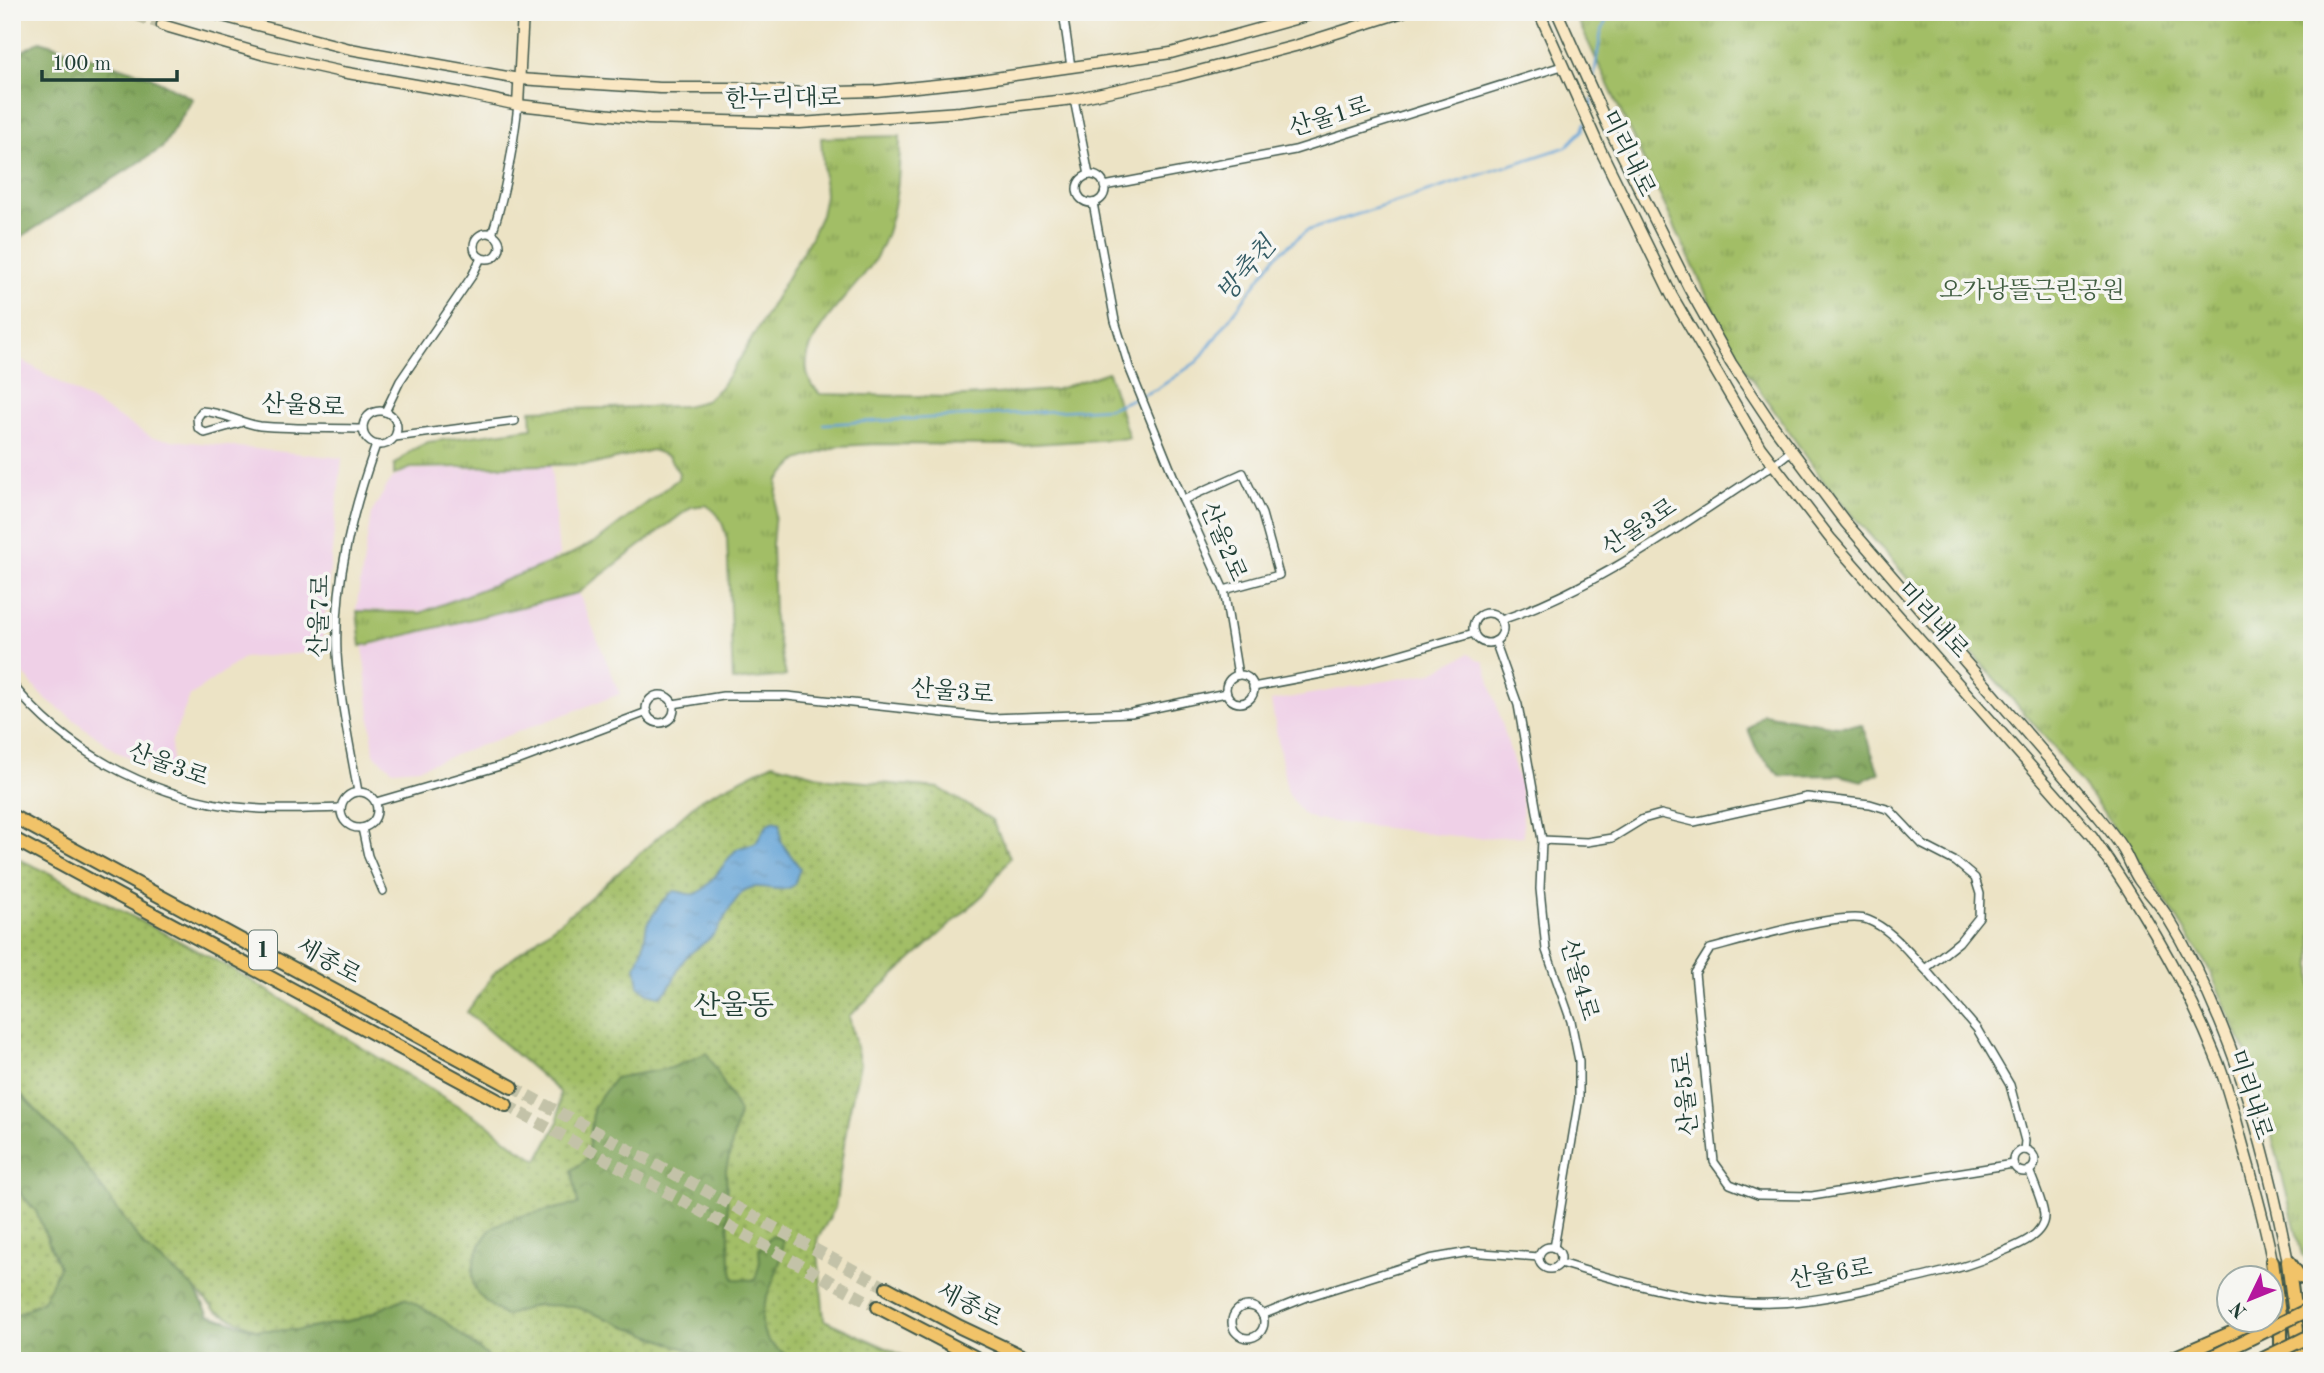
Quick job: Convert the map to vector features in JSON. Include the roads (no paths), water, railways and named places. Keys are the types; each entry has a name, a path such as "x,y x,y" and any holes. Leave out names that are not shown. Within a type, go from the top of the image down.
{"highway":[{"name":"세종로","path":"12,816 512,1087"},
{"name":"세종로","path":"12,838 506,1105"},
{"path":"2272,1261 2299,1336"},
{"path":"2288,1262 2300,1276 2312,1282"},
{"path":"2288,1262 2301,1361"},
{"name":"세종로","path":"887,1288 1032,1361"},
{"path":"2296,1320 2312,1298"},
{"name":"세종로","path":"878,1307 982,1361"},
{"path":"2205,1361 2312,1308"},
{"path":"2166,1361 2226,1334"},
{"path":"2272,1361 2299,1336"},
{"path":"2259,1361 2299,1336"}],"main road":[{"name":"한누리대로","path":"207,12 239,17 350,49 519,79 800,93 876,91 1171,53 1320,12"},
{"path":"517,105 523,12"},
{"name":"한누리대로","path":"162,25 278,58 517,105 649,119 800,123 960,112 1074,99 1295,46 1403,12"},
{"name":"미리내로","path":"1539,12 1600,149 1688,326 1742,421 1830,538 2078,820 2122,878 2177,976 2215,1055 2232,1103 2260,1203 2272,1261"},
{"name":"미리내로","path":"1557,12 1608,126 1709,324 1748,388 1791,451 1854,531 2085,799 2122,848 2139,879 2166,915 2195,967 2247,1097 2275,1200 2288,1262"}],"street":[{"path":"1063,12 1071,67"},
{"name":"산울1로","path":"1104,186 1295,150 1562,66"},
{"path":"1074,99 1088,175"},
{"path":"492,234 513,156 517,105"},
{"path":"1088,175 1098,177 1104,186 1102,198 1093,203 1081,199 1076,191 1078,182 1088,175"},
{"name":"산울2로","path":"1093,203 1115,321 1129,367 1183,500 1224,590 1238,675"},
{"path":"483,234 492,234 499,239 499,252 494,258 481,258 474,247 476,239 483,234"},
{"path":"385,412 400,382 472,276 481,258"},
{"path":"202,411 211,411 240,423 205,433 198,428 197,418 202,411"},
{"path":"395,437 395,420 385,412 370,414 363,424 367,439 376,445 387,444 395,437 515,421"},
{"name":"산울8로","path":"240,423 363,429"},
{"name":"산울7로","path":"358,792 340,690 337,651 343,563 350,526 376,445"},
{"name":"산울3로","path":"1501,620 1539,607 1617,567 1791,451"},
{"path":"1183,500 1243,473 1262,514 1279,575 1224,590"},
{"path":"1492,613 1501,620 1502,633 1494,641 1481,642 1474,633 1475,620 1482,614 1492,613"},
{"path":"1254,687 1348,669 1474,633"},
{"name":"산울4로","path":"1494,641 1518,705 1542,839 1540,888 1546,950 1571,1021 1579,1061 1579,1098 1554,1248"},
{"path":"1238,675 1247,677 1254,687 1251,698 1244,703 1235,702 1226,693 1229,680 1238,675"},
{"name":"산울3로","path":"12,684 34,711 82,751 132,777 190,799 230,806 292,810 341,808"},
{"name":"산울3로","path":"673,704 723,696 788,696 991,718 1130,713 1226,693"},
{"path":"664,695 673,704 672,717 664,722 654,722 647,712 648,701 655,696 664,695"},
{"path":"376,802 517,761 647,712"},
{"path":"358,792 368,793 376,802 375,819 362,828 349,824 342,815 341,808 346,797 358,792"},
{"path":"1542,839 1587,842 1612,838 1643,819 1661,814 1693,822 1807,797 1870,804 1891,810 1923,845 1956,863 1975,878 1980,894 1979,917 1959,942 1925,969"},
{"path":"362,828 368,856 383,891"},
{"name":"산울5로","path":"2013,1164 1812,1196 1758,1195 1730,1184 1714,1162 1695,973 1710,949 1828,920 1866,918 1882,928 1925,969 1977,1029 2010,1085 2025,1141 2024,1150"},
{"path":"2024,1150 2031,1153 2034,1165 2029,1170 2020,1171 2013,1164 2015,1154 2024,1150"},
{"name":"산울6로","path":"1560,1263 1595,1274 1700,1298 1772,1304 1817,1300 1945,1272 1978,1262 2039,1232 2044,1216 2029,1170"},
{"path":"1554,1248 1559,1253 1560,1263 1548,1270 1541,1266 1539,1257 1544,1249 1554,1248"},
{"path":"1262,1315 1307,1297 1429,1259 1469,1252 1539,1257"},
{"path":"1244,1306 1255,1307 1262,1315 1263,1325 1254,1336 1239,1335 1233,1326 1233,1316 1244,1306"}],"water":[{"path":"773,821 780,823 781,842 800,868 794,885 782,889 756,887 743,892 715,933 683,961 667,990 659,996 648,993 639,986 636,967 647,924 661,903 674,891 690,894 700,892 736,850 756,843 767,825"}],"waterway":[{"name":"방축천","path":"1593,83 1601,33 1610,12"},
{"name":"방축천","path":"1589,114 1592,100"},
{"name":"방축천","path":"824,424 1110,408 1157,389 1198,361 1276,256 1306,231 1566,147 1582,131 1585,123"}],"tunnel":[{"path":"123,12 162,25"},
{"path":"512,1087 887,1288"},
{"path":"506,1105 878,1307"}],"district":[{"name":"산울동","path":"734,1007"}],"park label":[{"name":"오가낭뜰근린공원","path":"2032,292"}]}
